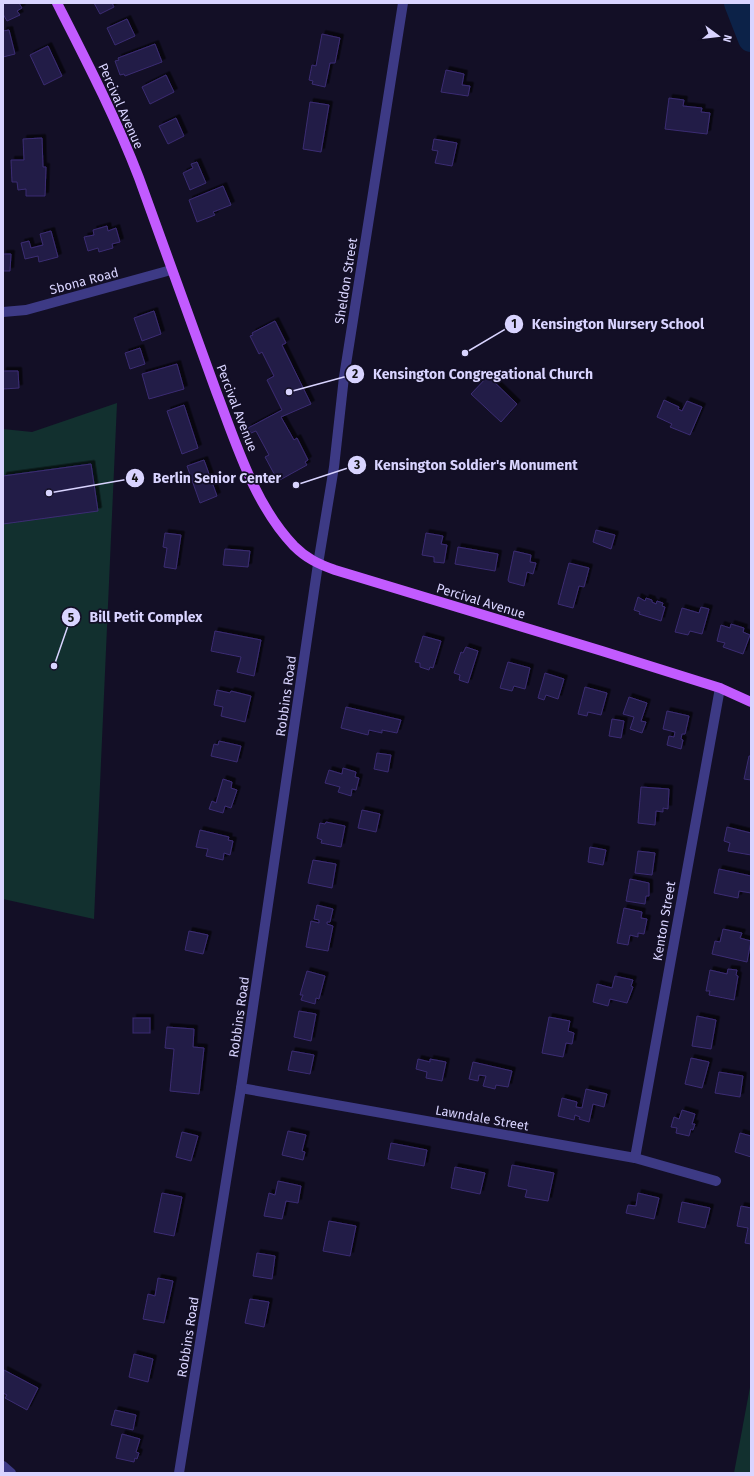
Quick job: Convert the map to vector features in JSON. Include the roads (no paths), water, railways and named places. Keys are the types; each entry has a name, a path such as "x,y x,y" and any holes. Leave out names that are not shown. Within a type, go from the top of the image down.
{"main road":[{"name":"Percival Avenue","path":"57,3 90,67 138,177 171,270 248,472 263,501 287,538 307,558 318,564 720,688 751,702"}],"street":[{"name":"Sheldon Street","path":"318,564 334,467 344,377 403,3"},
{"name":"Sbona Road","path":"3,312 26,310 171,270"},
{"name":"Robbins Road","path":"180,1473 241,1088 318,564"},
{"name":"Kenton Street","path":"635,1158 720,688"},
{"name":"Lawndale Street","path":"241,1088 635,1158 716,1181"},
{"path":"3,1466 11,1473"}],"waterway":[{"path":"737,3 751,39"}],"place":[{"name":"Kensington Nursery School","path":"465,353"},
{"name":"Kensington Congregational Church","path":"289,392"},
{"name":"Kensington Soldier's Monument","path":"296,485"},
{"name":"Berlin Senior Center","path":"49,493"},
{"name":"Bill Petit Complex","path":"54,666"}]}
